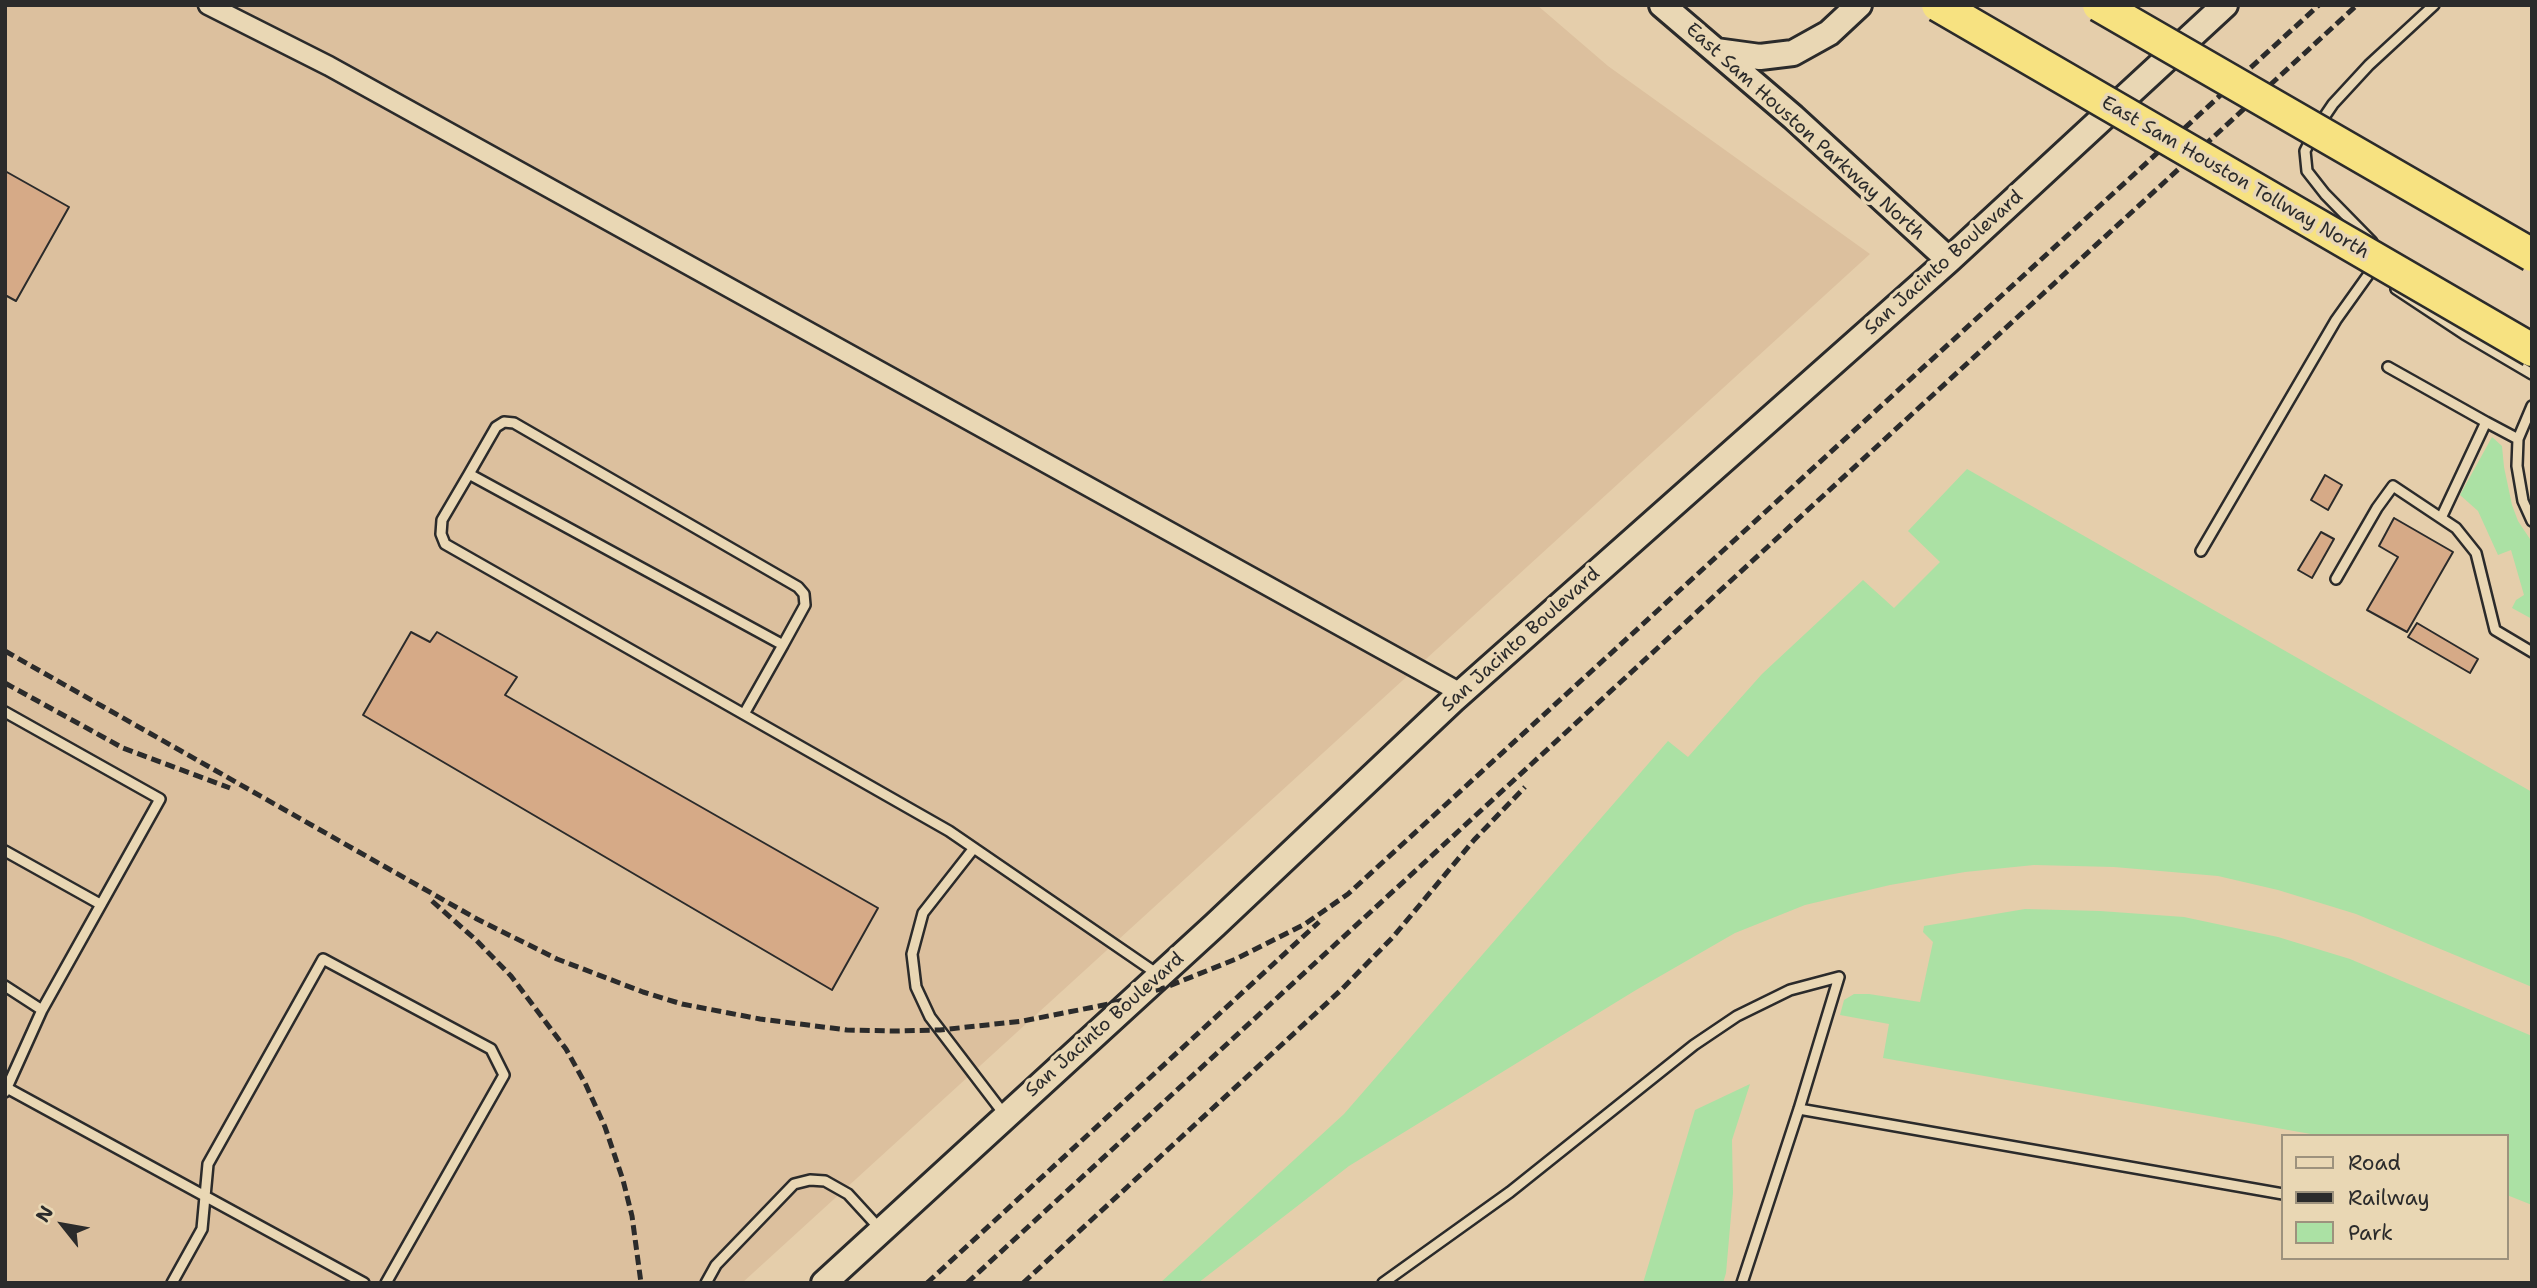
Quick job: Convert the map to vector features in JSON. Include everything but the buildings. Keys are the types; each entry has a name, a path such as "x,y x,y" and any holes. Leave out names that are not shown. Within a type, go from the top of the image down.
{"highway":[{"name":"East Sam Houston Tollway North","path":"1938,5 2532,350"},
{"path":"2099,5 2532,255"}],"main road":[{"name":"East Sam Houston Parkway North","path":"1662,5 1793,117 1949,260"},
{"path":"1715,51 1759,57 1793,53 1829,33 1858,5"},
{"name":"San Jacinto Boulevard","path":"824,1283 1160,976 1461,693 1949,260 2225,5"}],"street":[{"path":"208,5 328,66 1461,693"}],"lane":[{"path":"2434,5 2369,65 2333,104 2305,151 2307,171 2325,194 2377,248 2395,288 2464,334 2532,374"},
{"path":"2201,551 2336,320 2381,257"},
{"path":"2388,367 2518,439"},
{"path":"2532,406 2518,439 2516,466 2523,501 2532,521"},
{"path":"744,714 805,605 804,594 798,587 514,423 504,422 496,427 442,520 441,534 445,544 949,831 1160,976"},
{"path":"2441,518 2487,422"},
{"path":"469,474 783,645"},
{"path":"2336,579 2377,508 2393,486 2456,528 2476,553 2495,630 2532,652"},
{"path":"5,712 160,799 42,1010 6,1090 365,1283"},
{"path":"974,848 923,913 912,954 916,987 930,1017 1005,1116"},
{"path":"5,850 100,904"},
{"path":"172,1283 202,1229 208,1164 323,959 491,1049 504,1075 386,1283"},
{"path":"1383,1283 1510,1192 1694,1045 1737,1016 1790,990 1839,976 1742,1283"},
{"path":"5,986 42,1010"},
{"path":"1799,1109 2282,1194"},
{"path":"706,1283 716,1265 794,1184 810,1180 825,1181 848,1194 881,1230"}],"shaded area":[{"path":"5,5 1537,5 1608,66 1870,254 742,1283 5,1283"}],"green space":[{"path":"2492,437 2502,446 2512,505 2518,521 2532,542 2532,619 2512,608 2516,600 2524,595 2511,550 2498,555 2478,511 2460,495"},
{"path":"1967,469 2532,792 2532,987 2356,914 2278,890 2218,876 2114,867 2034,865 1965,872 1890,885 1805,905 1735,933 1636,990 1349,1166 1198,1283 1160,1283 1344,1114 1668,741 1688,757 1762,674 1863,580 1894,608 1940,562 1908,531"},
{"path":"2025,909 2184,917 2278,937 2350,959 2532,1036 2532,1205 2509,1196 2509,1134 2311,1134 1883,1058 1889,1024 1840,1015 1844,1000 1854,994 1869,994 1920,1002 1933,942 1923,932 1924,926"},
{"path":"1750,1084 1732,1140 1733,1193 1723,1283 1643,1283 1695,1110"}],"railway":[{"path":"5,651 477,919 557,959 643,992 682,1004 760,1019 847,1030 940,1030 1023,1021 1109,1004 1164,988 1236,959 1305,924 1348,894 2319,5"},
{"path":"967,1283 2357,5"},
{"path":"5,683 123,748 230,788"},
{"path":"1023,1283 1340,991 1393,937 1474,840 1525,787"},
{"path":"432,901 511,976 566,1049 586,1085 605,1127 623,1180 632,1216 641,1283"},
{"path":"927,1283 1319,922"}]}
